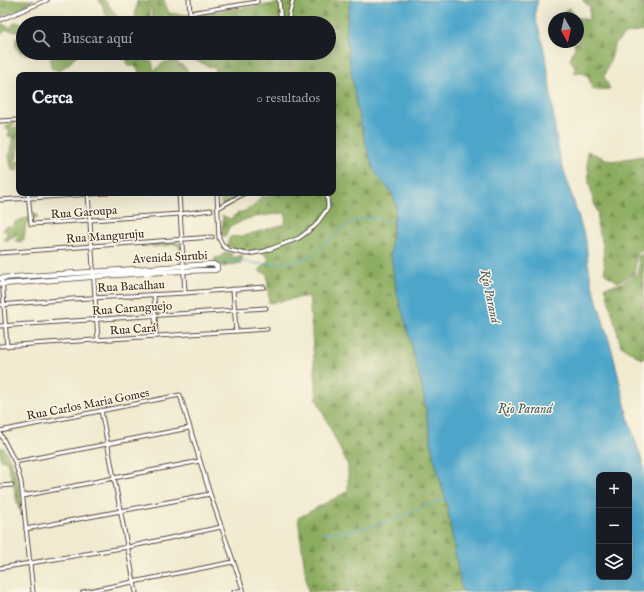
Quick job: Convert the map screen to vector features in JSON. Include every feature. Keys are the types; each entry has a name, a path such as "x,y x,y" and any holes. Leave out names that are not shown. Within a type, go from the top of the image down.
{"street":[{"path":"0,20 47,0"},
{"path":"189,0 190,13 257,2 257,0"},
{"path":"279,0 280,16"},
{"path":"289,16 293,0"},
{"path":"0,122 16,120"},
{"path":"0,200 59,196"},
{"path":"89,196 98,340"},
{"path":"179,196 185,293"},
{"path":"217,196 219,238 223,246 233,252 247,254 265,251 299,238 314,226 328,208 327,196"},
{"path":"218,208 240,196"},
{"name":"Rua Garoupa","path":"29,198 31,224 180,214 211,210"},
{"name":"Rua Manguruju","path":"0,253 212,237"},
{"name":"Avenida Surubi","path":"1,281 183,268 213,264 217,266 217,269 215,270 183,268"},
{"path":"1,281 7,346"},
{"name":"Rua Bacalhau","path":"2,304 264,287"},
{"path":"233,289 236,331"},
{"path":"154,294 156,336"},
{"name":"Rua Caranguejo","path":"0,326 40,322 266,308"},
{"name":"Rua Cará","path":"0,346 267,329"},
{"name":"Rua Carlos Maria Gomes","path":"0,432 101,410 180,395 189,428"},
{"path":"101,410 136,592"},
{"path":"15,462 189,428 243,591 234,592"},
{"path":"0,432 15,462 22,482 32,592"},
{"path":"23,496 200,461"},
{"path":"0,486 12,485"},
{"path":"26,529 210,494"},
{"path":"0,568 128,547 221,527"},
{"path":"83,592 233,562"}],"green space":[{"path":"0,0 35,0 0,17"},
{"path":"99,0 105,0 117,16 107,16 104,12 103,6"},
{"path":"148,0 164,0 169,13 189,15 282,3 283,0 350,0 346,32 357,107 363,135 387,187 392,193 396,205 392,228 391,253 397,293 423,391 434,459 446,500 462,592 308,592 298,518 348,491 348,466 317,400 309,296 269,303 267,274 259,271 269,259 260,249 244,252 233,247 226,247 230,237 243,236 285,224 286,213 244,220 229,227 224,237 221,232 223,220 222,215 230,219 238,213 251,208 261,196 336,196 336,72 214,72 216,69 195,60 336,60 336,16 153,16"},
{"path":"582,0 644,0 644,31 625,34 614,45 612,56 604,77 610,89 593,90 588,76 581,72 574,73 575,68 570,59 575,48 584,48 584,19 589,20 590,7"},
{"path":"137,1 147,2 150,16 135,16"},
{"path":"569,8 572,12 565,12 564,11"},
{"path":"16,22 16,31 6,30 0,35 1,23 10,28"},
{"path":"50,60 73,60 59,71 51,68"},
{"path":"127,60 152,61 154,71 163,63 174,60 186,68 188,72 139,72 133,65 131,67 126,63"},
{"path":"12,121 16,122 11,127 16,127 16,138 8,136 10,131 5,128"},
{"path":"16,138 16,159 14,161 16,162 16,171 12,170 9,156 11,152 12,139"},
{"path":"587,151 611,161 644,156 644,250 636,254 635,274 618,282 605,274 603,245 597,225 598,213 589,182"},
{"path":"220,196 242,196 227,206 222,208"},
{"path":"37,214 38,217 32,220 32,224 28,222 26,223 24,239 21,242 16,241 19,236 17,234 8,240 4,240 5,236 7,236 7,231 3,231 4,227 10,226 11,228 15,222"},
{"path":"160,242 162,244 166,242 179,243 180,246 183,247 182,260 179,246 174,244 155,247 150,246 150,244"},
{"path":"226,252 232,254 231,257 243,255 241,263 224,267 214,262 215,258 221,257"},
{"path":"644,254 644,358 642,359 621,346 605,287 619,284 639,274 638,256"},
{"path":"0,448 4,448 17,477 21,500 21,508 19,510 7,462 1,460"}],"water":[{"name":"Rio Paraná","path":"350,0 538,0 535,12 536,21 547,63 560,158 586,241 592,284 612,350 629,421 644,467 644,592 462,592 446,500 434,459 423,391 397,293 391,253 396,205 392,193 379,178 373,168 367,148 357,107 349,59 346,32"}],"waterway":[{"path":"221,262 238,261 257,264 284,263 301,260 314,254 341,229 359,219 373,218 393,222"},
{"path":"324,533 358,530 402,517 425,506 446,499"}],"water label":[{"name":"Río Paraná","path":"491,296"}]}
